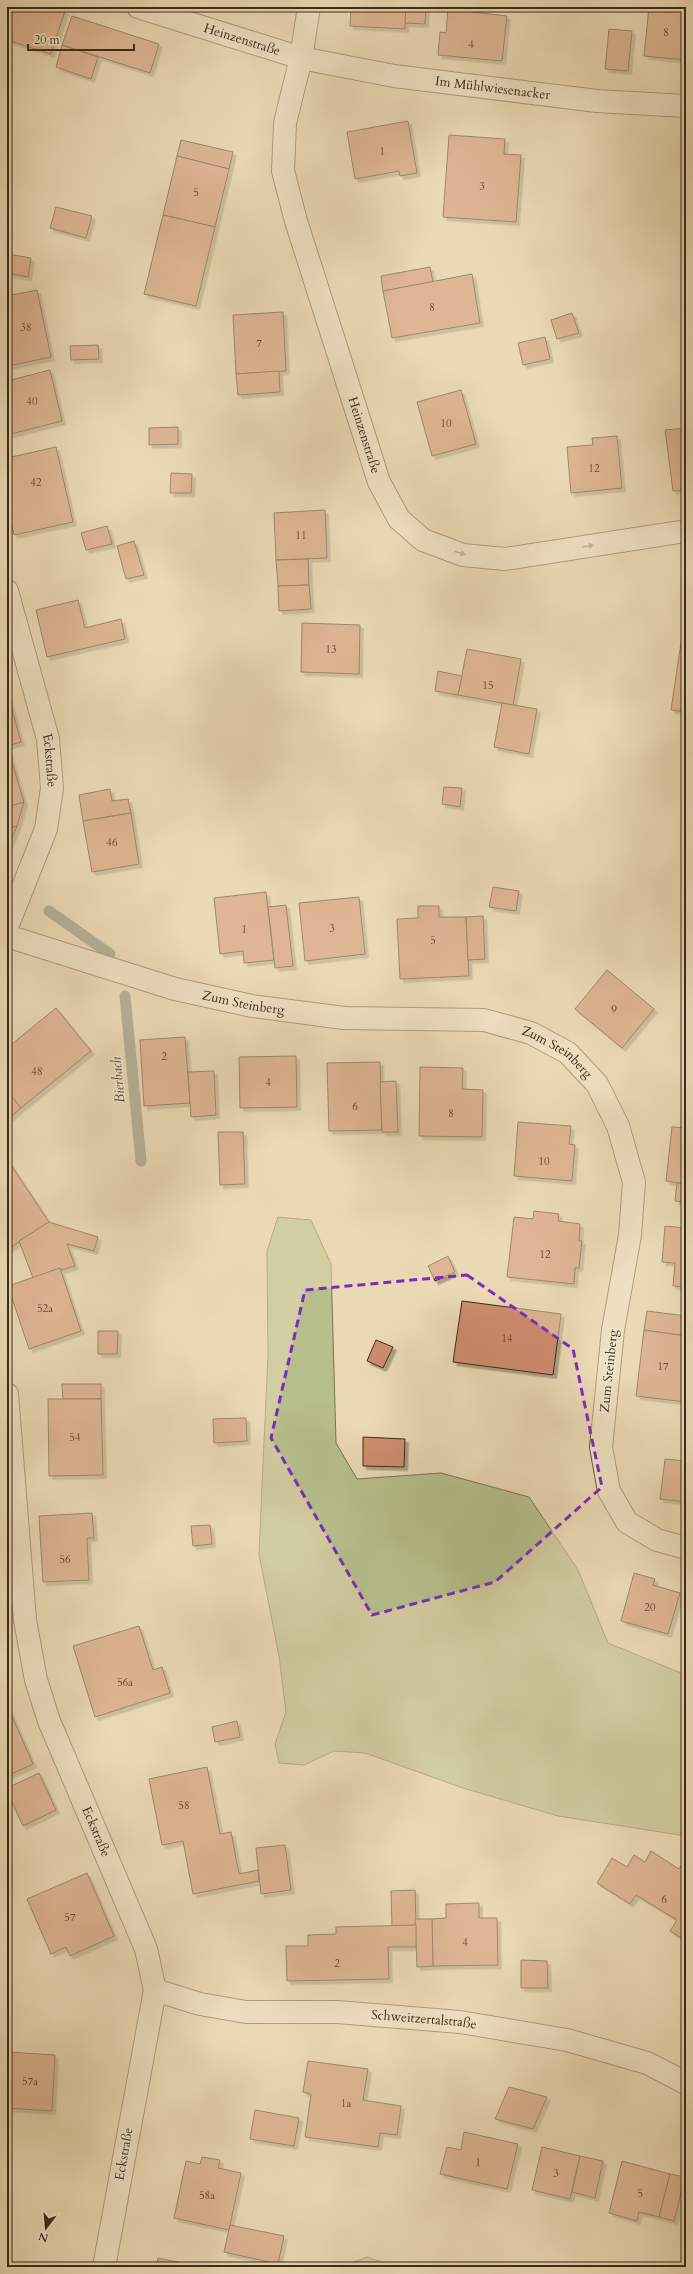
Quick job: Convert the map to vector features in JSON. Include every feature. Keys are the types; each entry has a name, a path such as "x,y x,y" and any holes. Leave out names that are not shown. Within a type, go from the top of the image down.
{"street":[{"name":"Heinzenstraße","path":"138,7 301,58"},
{"name":"Heinzenstraße","path":"309,7 301,58 285,123 283,171 296,221 380,482 399,519 423,540 463,555 505,559 686,531"},
{"name":"Im Mühlwiesenacker","path":"301,58 402,77 597,101 686,106"},
{"name":"Eckstraße","path":"7,591 48,739 52,788 46,830 7,927"},
{"name":"Zum Steinberg","path":"7,936 175,989 252,1006 344,1018 484,1020 531,1033 568,1053 597,1084 618,1126 634,1182 630,1235 613,1330 601,1447 609,1491 627,1522 657,1540 686,1548"},
{"name":"Eckstraße","path":"7,1394 25,1620 36,1680 49,1721 146,1949 155,1990 104,2267"},
{"name":"Schweitzertalstraße","path":"155,1990 200,2004 246,2012 336,2012 460,2022 567,2040 648,2063 686,2083"}],"highlighted area":[{"path":"467,1275 573,1349 602,1487 495,1582 372,1615 271,1438 305,1290"}],"green space":[{"path":"278,1217 311,1220 331,1264 336,1443 357,1479 441,1473 529,1497 578,1570 608,1643 686,1675 686,1836 558,1816 463,1788 365,1753 334,1751 304,1765 279,1763 275,1744 286,1712 279,1656 259,1554 268,1354 267,1251"},
{"path":"367,2257 397,2267 341,2267"}],"building":[{"path":"7,7 54,7 65,11 51,54 7,40"},
{"path":"351,7 406,7 405,29 350,26"},
{"path":"406,7 426,7 425,24 405,23"},
{"path":"649,7 686,7 686,60 644,56"},
{"path":"448,9 507,16 502,61 438,55 440,32 446,33"},
{"path":"72,16 159,44 150,73 62,45"},
{"path":"609,29 632,31 628,71 605,69"},
{"path":"62,45 98,57 91,79 56,67"},
{"path":"408,121 417,173 400,176 399,171 355,179 347,132"},
{"path":"449,135 505,139 504,154 521,155 516,222 443,217"},
{"path":"181,140 233,152 229,169 177,156"},
{"path":"177,156 229,169 215,227 163,215"},
{"path":"56,207 92,216 86,238 50,228"},
{"path":"163,215 215,227 196,306 144,294"},
{"path":"7,254 31,258 28,277 7,273"},
{"path":"430,267 433,282 383,291 381,276"},
{"path":"472,274 480,323 392,338 383,291"},
{"path":"37,290 51,357 8,366 7,296"},
{"path":"283,312 286,371 236,374 233,315"},
{"path":"572,313 579,333 557,339 551,320"},
{"path":"545,337 550,359 523,365 518,343"},
{"path":"98,345 99,359 71,360 70,346"},
{"path":"50,370 62,421 7,435 7,381"},
{"path":"279,371 280,392 238,395 236,374"},
{"path":"461,390 476,444 432,456 417,402"},
{"path":"178,427 178,444 149,445 149,428"},
{"path":"686,428 686,490 673,491 665,430"},
{"path":"617,436 622,488 571,493 567,447 593,445 592,438"},
{"path":"56,447 73,522 14,535 7,506 7,458"},
{"path":"171,473 192,474 191,493 170,493"},
{"path":"325,510 327,558 276,560 274,513"},
{"path":"107,526 112,544 86,550 81,533"},
{"path":"134,541 144,575 126,579 117,546"},
{"path":"308,559 309,585 278,586 276,560"},
{"path":"309,585 311,609 279,611 278,586"},
{"path":"78,600 85,628 121,619 125,639 47,657 36,610"},
{"path":"302,623 360,625 359,674 301,672"},
{"path":"683,629 686,630 686,712 671,710"},
{"path":"467,649 521,659 513,705 458,695"},
{"path":"438,671 462,676 458,695 435,691"},
{"path":"7,692 21,742 7,746"},
{"path":"502,703 537,709 529,754 494,747"},
{"path":"7,746 24,802 7,807"},
{"path":"444,787 462,788 460,807 442,804"},
{"path":"110,789 112,801 128,799 131,813 83,821 79,795"},
{"path":"24,802 17,826 7,829 7,807"},
{"path":"131,813 139,864 92,872 83,821"},
{"path":"17,826 7,850 7,829"},
{"path":"493,887 519,891 516,911 489,907"},
{"path":"266,892 274,960 244,963 243,951 220,954 214,898"},
{"path":"359,897 365,954 305,961 299,903"},
{"path":"286,905 293,966 275,968 268,907"},
{"path":"418,906 439,906 439,917 466,917 469,976 400,979 397,919 418,918"},
{"path":"483,916 485,959 468,960 466,917"},
{"path":"607,970 654,1009 622,1048 575,1009"},
{"path":"56,1008 91,1051 21,1108 7,1091 7,1048"},
{"path":"185,1037 190,1103 144,1106 140,1040"},
{"path":"296,1056 297,1107 240,1108 239,1057"},
{"path":"380,1062 382,1130 329,1131 327,1063"},
{"path":"420,1067 463,1068 462,1089 483,1090 482,1137 419,1136"},
{"path":"214,1071 216,1115 191,1117 188,1072"},
{"path":"396,1081 398,1132 382,1132 380,1082"},
{"path":"7,1091 21,1108 7,1120"},
{"path":"518,1122 571,1126 569,1144 575,1145 572,1181 514,1176"},
{"path":"672,1127 686,1128 686,1184 666,1181"},
{"path":"218,1132 243,1132 245,1184 220,1185"},
{"path":"7,1159 49,1222 7,1250"},
{"path":"677,1183 686,1184 686,1202 675,1201"},
{"path":"534,1211 559,1214 558,1221 580,1224 579,1241 582,1241 579,1268 575,1268 574,1284 507,1277 514,1217 533,1219"},
{"path":"49,1222 98,1237 94,1251 67,1244 75,1266 33,1278 19,1241"},
{"path":"665,1226 686,1228 686,1287 673,1286 675,1263 662,1262"},
{"path":"448,1256 455,1272 435,1281 428,1266"},
{"path":"60,1268 81,1331 29,1349 8,1286"},
{"path":"462,1301 561,1314 553,1375 453,1362"},
{"path":"647,1311 686,1316 686,1336 644,1330"},
{"path":"644,1330 686,1336 686,1402 636,1396"},
{"path":"98,1331 118,1331 117,1354 98,1354"},
{"path":"376,1340 393,1347 383,1368 367,1361"},
{"path":"62,1384 101,1384 101,1399 63,1399"},
{"path":"48,1399 101,1399 103,1475 49,1476"},
{"path":"246,1418 247,1441 214,1443 213,1419"},
{"path":"363,1437 405,1439 404,1467 363,1466"},
{"path":"665,1459 686,1461 686,1502 660,1499"},
{"path":"92,1513 94,1538 87,1538 89,1580 43,1582 39,1516"},
{"path":"210,1525 212,1544 193,1546 191,1526"},
{"path":"634,1573 655,1579 653,1585 680,1593 668,1634 621,1621"},
{"path":"139,1626 153,1670 162,1667 170,1693 95,1717 73,1646"},
{"path":"7,1705 33,1764 7,1776"},
{"path":"237,1721 240,1737 215,1742 212,1727"},
{"path":"207,1767 220,1834 231,1832 239,1874 258,1870 259,1881 193,1894 183,1841 162,1845 149,1779"},
{"path":"39,1773 56,1810 23,1826 7,1792 7,1788"},
{"path":"285,1845 291,1890 261,1894 256,1848"},
{"path":"651,1851 679,1869 686,1858 686,1941 670,1931 677,1920 636,1895 630,1904 597,1883 612,1858 627,1867 634,1855 645,1862"},
{"path":"87,1873 114,1936 70,1956 66,1947 51,1954 27,1899"},
{"path":"415,1890 416,1925 392,1926 391,1891"},
{"path":"479,1903 479,1918 497,1918 498,1965 433,1966 432,1919 446,1918 446,1904"},
{"path":"415,1919 432,1919 433,1966 417,1967"},
{"path":"416,1925 416,1947 388,1947 389,1979 287,1981 286,1946 308,1946 308,1935 336,1934 336,1927"},
{"path":"521,1960 547,1961 548,1988 521,1988"},
{"path":"7,2052 55,2055 52,2111 7,2108"},
{"path":"308,2061 368,2069 363,2100 401,2106 397,2135 380,2133 378,2147 305,2137 311,2094 303,2092"},
{"path":"509,2087 547,2097 533,2129 495,2119"},
{"path":"255,2110 299,2118 294,2146 250,2139"},
{"path":"464,2132 518,2144 507,2189 440,2174 447,2147 461,2150"},
{"path":"542,2147 580,2156 570,2199 532,2190"},
{"path":"580,2156 603,2161 595,2198 572,2192"},
{"path":"202,2157 220,2160 218,2168 241,2173 229,2230 174,2218 186,2161 200,2164"},
{"path":"622,2161 670,2174 659,2217 639,2212 637,2221 609,2213"},
{"path":"670,2174 685,2177 674,2221 659,2217"},
{"path":"230,2225 284,2236 278,2264 224,2252"},
{"path":"158,2258 202,2267 156,2267"}],"waterway":[{"name":"Bierbach","path":"49,911 110,954"},
{"name":"Bierbach","path":"125,996 141,1161"}]}
